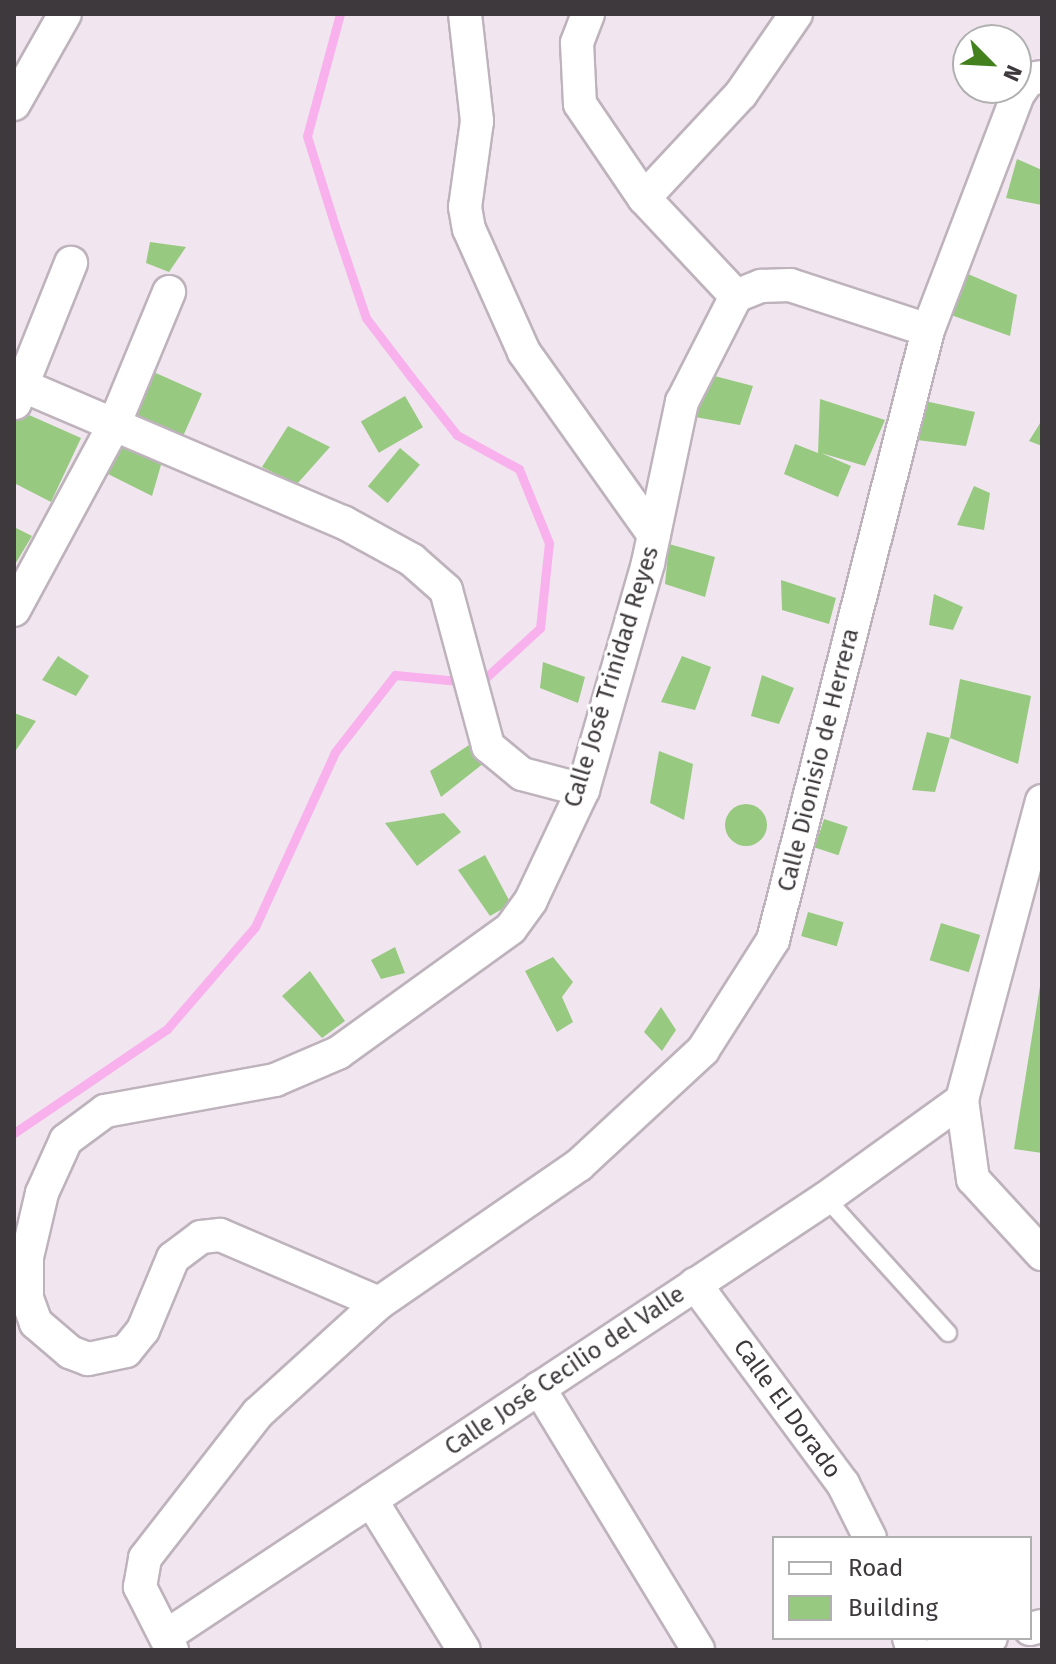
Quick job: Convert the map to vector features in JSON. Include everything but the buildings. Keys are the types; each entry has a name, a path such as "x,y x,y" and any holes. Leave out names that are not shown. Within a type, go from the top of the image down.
{"street":[{"path":"14,104 65,14"},
{"path":"465,14 477,121 465,207 469,229 524,352 654,535"},
{"path":"588,14 577,43 580,104 644,198 736,296 761,286 790,285 928,330"},
{"path":"644,198 741,94 796,14"},
{"name":"Calle Dionisio de Herrera","path":"379,1303 579,1165 703,1050 773,940 928,330 1018,94 1029,79 1042,77"},
{"path":"71,263 17,391 114,425 383,541 437,578 461,632 473,694 488,746 522,774 583,790"},
{"path":"14,610 114,425 169,292"},
{"name":"Calle José Trinidad Reyes","path":"379,1303 220,1235 201,1237 173,1258 143,1330 126,1351 88,1359 57,1345 36,1323 27,1298 27,1257 42,1193 66,1140 85,1120 129,1104 275,1080 338,1053 511,928 531,900 583,790 654,535 682,402 736,296"},
{"path":"1042,801 962,1100 973,1179 1042,1254"},
{"name":"Calle José Cecilio del Valle","path":"169,1643 371,1500 826,1198 962,1100"},
{"name":"Calle El Dorado","path":"695,1284 843,1484 869,1536"},
{"path":"169,1643 140,1587 145,1558 258,1413 379,1303"},
{"path":"539,1388 698,1650"},
{"path":"371,1500 464,1650"},
{"path":"940,1650 982,1640"}],"lane":[{"path":"826,1198 948,1333"}],"waterway":[{"path":"14,1133 167,1029 255,927 335,752 395,675 480,683 540,628 549,543 519,469 457,435 366,318 335,226 307,136 340,14"}]}
